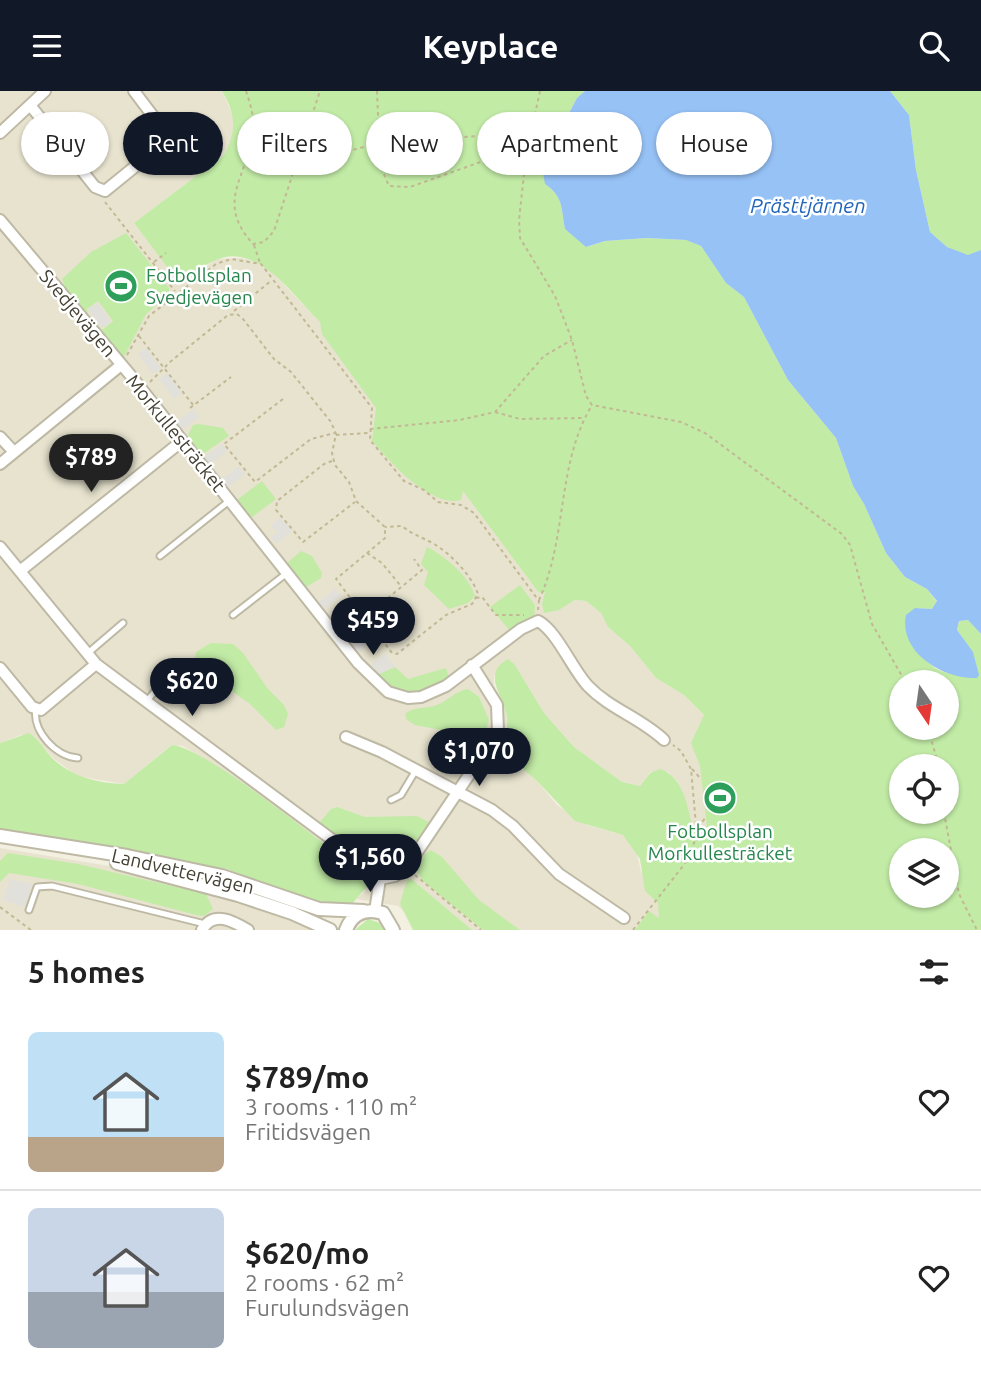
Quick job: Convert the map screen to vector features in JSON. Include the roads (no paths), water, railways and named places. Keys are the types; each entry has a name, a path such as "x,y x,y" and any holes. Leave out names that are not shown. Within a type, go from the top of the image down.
{"street":[{"path":"0,133 45,91"},
{"path":"30,105 95,187 102,191 110,189 164,143 162,128 134,91"},
{"name":"Svedjevägen","path":"0,220 121,365 0,464"},
{"name":"Morkullesträcket","path":"121,365 358,663 388,692 408,698 433,694 521,629 538,621 549,631 572,668 600,698 654,730 664,740"},
{"path":"0,437 14,453"},
{"path":"20,571 182,441"},
{"path":"0,547 5,562 20,571 96,664 373,870 380,879"},
{"path":"0,668 36,709 47,707 96,664"},
{"path":"380,879 395,876 407,867 493,741 500,722 497,705 472,665"},
{"path":"346,737 416,770 505,819 559,874 624,918"},
{"name":"Landvettervägen","path":"0,836 127,856 222,876 319,909 370,911"},
{"name":"Landvettervägen","path":"0,842 144,868 292,913 330,930"},
{"path":"370,911 380,879"},
{"path":"346,930 353,916 370,911 383,913 393,930"},
{"path":"204,927 224,918 248,930"}],"lane":[{"name":"Morkullesträcket","path":"160,555 230,500"},
{"path":"233,615 287,573"},
{"path":"87,654 123,623"},
{"path":"146,703 173,669"},
{"path":"36,709 34,720 37,727 63,756 78,758"},
{"path":"391,800 401,795 416,770"},
{"path":"29,910 37,887 52,886 204,927"},
{"path":"184,930 187,921"}],"water":[{"name":"Prästtjärnen","path":"585,91 890,91 909,115 916,170 930,232 947,247 968,255 981,250 981,634 968,620 959,621 957,630 973,652 979,675 977,678 959,676 959,670 938,669 926,661 909,641 905,629 906,615 915,608 932,609 937,601 927,589 905,577 886,553 853,486 836,438 788,380 744,297 726,283 701,246 686,240 647,238 605,241 586,247 565,229 561,204 556,194 545,184 543,175 642,175 642,112 570,112 577,98"}],"place":[{"name":"Fotbollsplan Svedjevägen","path":"121,286"},
{"name":"Fotbollsplan Morkullesträcket","path":"720,798"}]}
